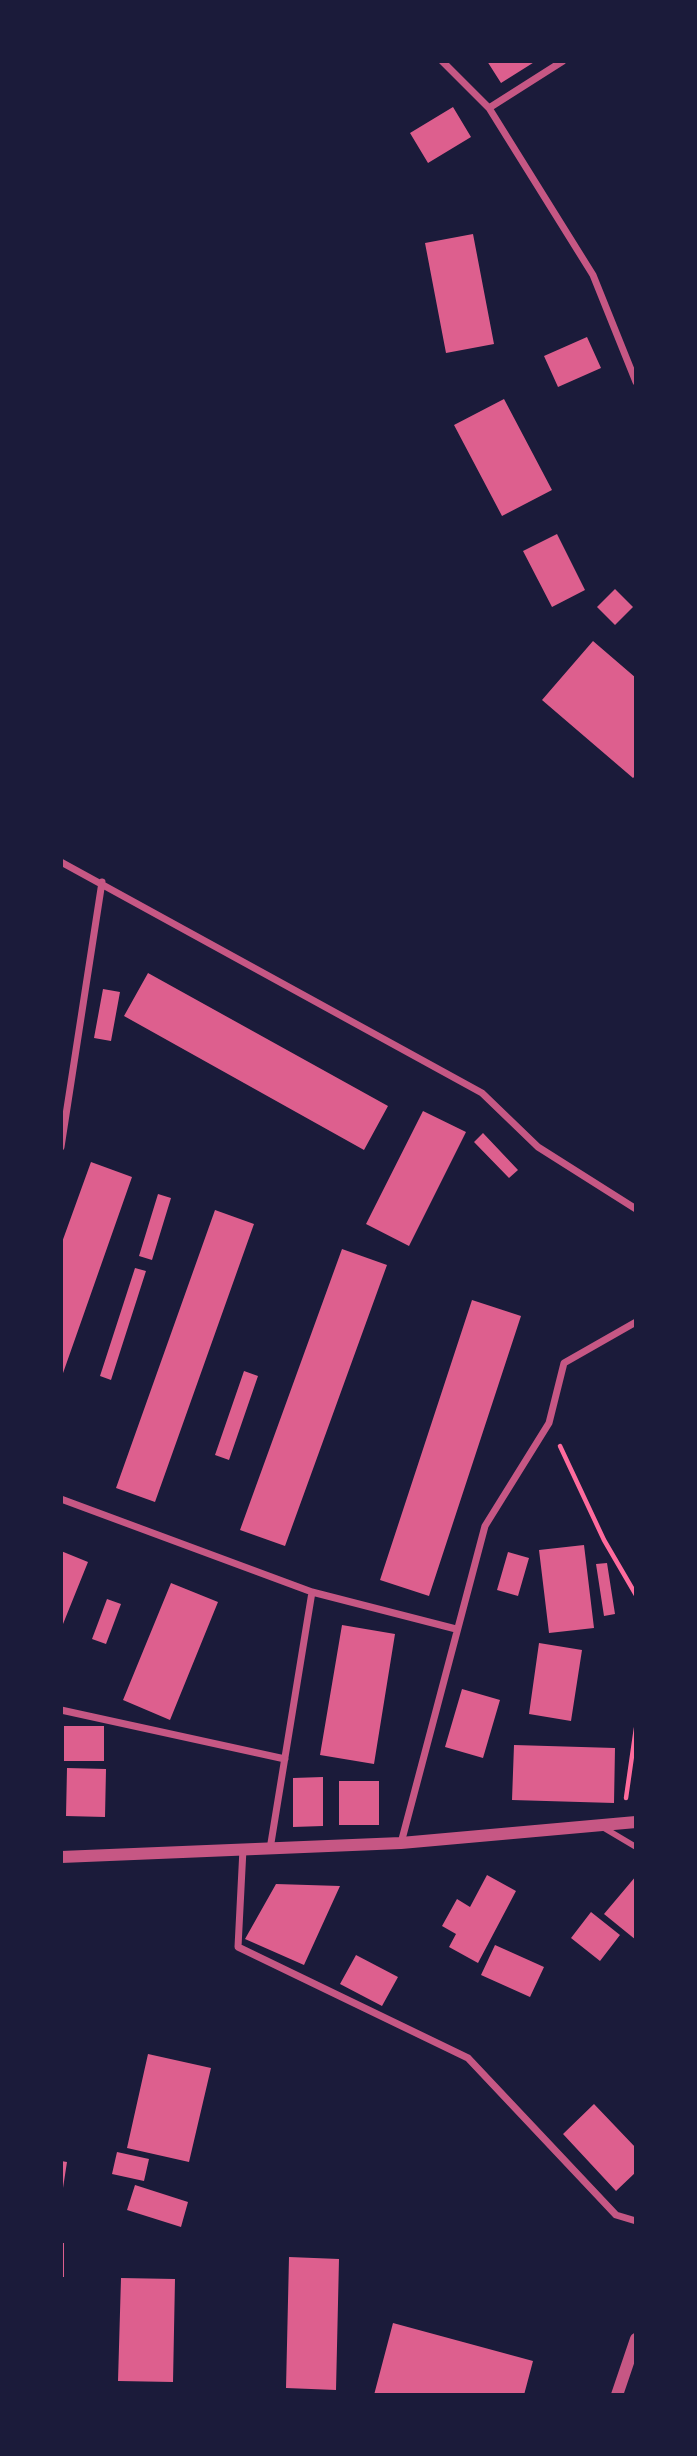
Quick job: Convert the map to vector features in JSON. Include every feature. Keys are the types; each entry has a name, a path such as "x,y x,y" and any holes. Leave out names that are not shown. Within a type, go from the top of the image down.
{"street":[{"path":"442,61 489,108 593,275 636,382"},
{"path":"489,108 563,61"},
{"path":"61,862 102,882 482,1093 538,1147 636,1209"},
{"path":"61,1147 102,882"},
{"path":"401,1843 485,1526 549,1423 564,1363 636,1322"},
{"path":"61,1499 312,1592 456,1629"},
{"path":"270,1849 312,1592"},
{"path":"61,1710 285,1759"},
{"path":"61,1857 401,1843 629,1823"},
{"path":"600,1826 636,1847"},
{"path":"243,1849 238,1947 468,2058 616,2215 636,2221"},
{"path":"617,2395 636,2339"}],"path":[{"path":"549,1423 604,1540 636,1595"},
{"path":"629,1823 636,1728"}],"building":[{"path":"487,61 536,61 501,83"},
{"path":"453,107 471,137 428,163 410,133"},
{"path":"473,234 494,344 446,353 425,243"},
{"path":"587,337 601,368 558,387 544,356"},
{"path":"504,399 552,490 502,516 454,425"},
{"path":"557,534 585,590 552,607 523,551"},
{"path":"615,589 633,607 615,625 597,607"},
{"path":"593,641 636,678 636,775 633,778 542,700"},
{"path":"148,973 388,1106 364,1150 124,1016"},
{"path":"103,989 120,992 111,1041 94,1038"},
{"path":"423,1111 466,1132 409,1246 366,1224"},
{"path":"483,1133 518,1170 509,1178 474,1142"},
{"path":"91,1162 132,1177 62,1376 61,1245"},
{"path":"158,1194 171,1198 152,1260 139,1256"},
{"path":"215,1210 254,1224 155,1502 116,1488"},
{"path":"342,1249 387,1265 285,1546 240,1530"},
{"path":"135,1268 146,1271 111,1380 100,1376"},
{"path":"472,1300 521,1316 429,1596 380,1580"},
{"path":"244,1371 258,1376 229,1460 215,1455"},
{"path":"584,1545 594,1628 549,1633 539,1550"},
{"path":"61,1551 88,1562 61,1629"},
{"path":"508,1552 529,1558 518,1596 497,1590"},
{"path":"607,1563 615,1614 604,1616 596,1564"},
{"path":"171,1583 218,1602 170,1720 123,1700"},
{"path":"107,1599 121,1604 106,1644 92,1639"},
{"path":"342,1625 395,1634 374,1764 320,1755"},
{"path":"539,1643 582,1650 571,1721 529,1714"},
{"path":"462,1689 500,1700 483,1758 445,1747"},
{"path":"64,1726 104,1726 104,1761 64,1761"},
{"path":"514,1745 615,1748 614,1803 512,1800"},
{"path":"67,1768 106,1769 105,1817 66,1816"},
{"path":"323,1777 323,1826 293,1827 293,1778"},
{"path":"339,1781 379,1781 379,1825 339,1825"},
{"path":"487,1875 516,1891 478,1963 449,1947 456,1934 442,1926 457,1899 470,1907"},
{"path":"636,1876 636,1940 604,1914"},
{"path":"276,1884 340,1886 304,1965 245,1939"},
{"path":"591,1912 620,1935 600,1961 571,1938"},
{"path":"495,1945 544,1967 530,1997 481,1975"},
{"path":"356,1955 398,1977 382,2006 340,1984"},
{"path":"148,2054 211,2068 189,2162 127,2148"},
{"path":"594,2104 636,2148 636,2172 616,2191 563,2134"},
{"path":"117,2152 149,2159 144,2181 112,2174"},
{"path":"61,2161 67,2162 63,2188 61,2188"},
{"path":"135,2185 188,2202 181,2227 127,2210"},
{"path":"61,2243 64,2243 64,2277 61,2277"},
{"path":"289,2257 339,2259 336,2390 286,2388"},
{"path":"121,2278 175,2279 173,2382 118,2381"},
{"path":"393,2323 533,2361 524,2395 374,2395"}]}
